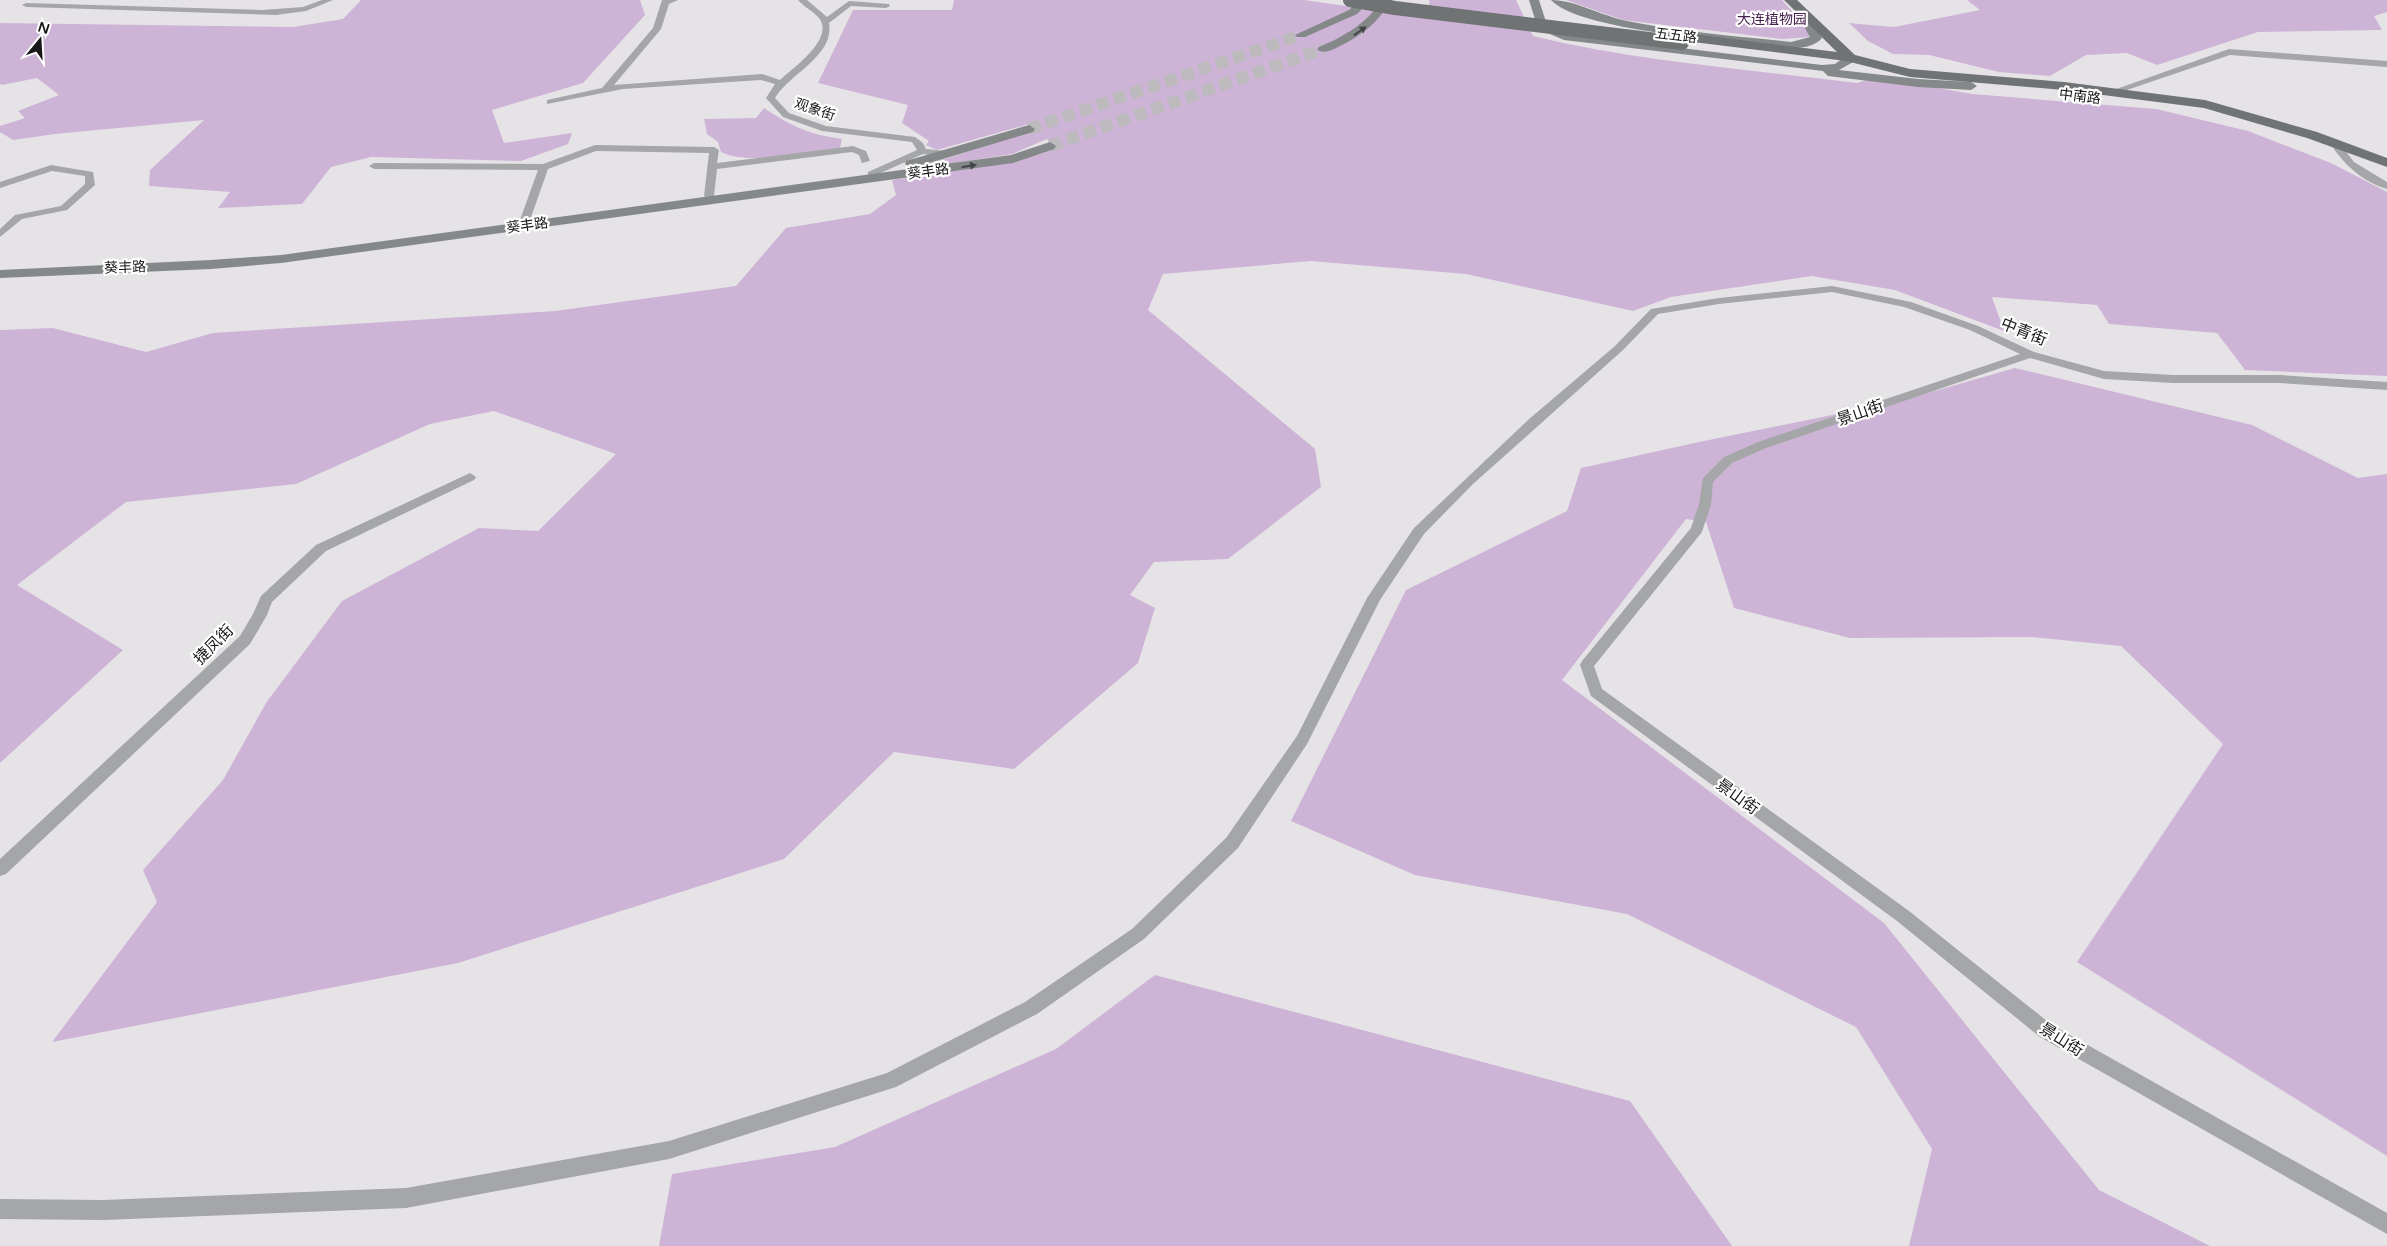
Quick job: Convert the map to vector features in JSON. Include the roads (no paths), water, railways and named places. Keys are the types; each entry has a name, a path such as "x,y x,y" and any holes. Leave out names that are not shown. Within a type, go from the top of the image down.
{"main road":[{"path":"1350,0 1405,9 1684,40 1848,55"},
{"path":"1301,36 1353,12 1366,0"},
{"path":"1323,49 1352,38 1368,25 1387,0"},
{"path":"1405,0 1684,40"},
{"name":"五五路","path":"1534,0 1542,27 1555,34 1666,50 1805,66 1836,67"},
{"name":"五五路","path":"1556,0 1574,9 1605,20 1663,31 1777,44 1804,44 1816,38 1802,14"},
{"name":"中南路","path":"1790,0 1802,14 1848,55 1867,67 1918,80 2090,97 2198,111 2254,123 2338,149 2387,175"},
{"path":"1803,0 1832,27 1870,56 1893,65 1936,75"},
{"path":"1576,38 1564,33 1559,25 1561,22 1576,20 1663,31"},
{"path":"1832,27 1848,55 1849,61 1844,65 1836,67"},
{"name":"五五路","path":"1684,40 1918,80"},
{"path":"1777,44 1848,55 1910,73 2112,92 2205,104 2270,121 2338,149 2387,163"},
{"path":"1725,48 1838,60 1848,55"},
{"path":"1666,50 1918,83 1972,86"},
{"name":"葵丰路","path":"0,269 63,264 266,255 871,174 1029,129"},
{"name":"葵丰路","path":"0,274 66,269 239,264 281,259 1013,159 1050,146"}],"street":[{"path":"26,5 183,11 285,12 304,9 329,0"},
{"path":"605,90 657,28 664,2 674,0"},
{"path":"802,0 825,20 825,23 849,3 886,6"},
{"name":"观象街","path":"825,23 827,30 825,37 812,56 781,83 770,98 786,114 825,129 915,140 920,145 922,151"},
{"path":"2112,92 2229,52 2387,64"},
{"path":"550,102 623,86 762,77 781,83"},
{"path":"374,166 544,168 595,148 714,150 709,196"},
{"path":"712,167 853,149 863,153 865,160"},
{"path":"2338,149 2351,167 2387,186"},
{"path":"871,174 922,151 946,154"},
{"path":"0,186 51,168 90,174 90,185 64,208 19,217 0,234"},
{"path":"525,220 544,168"},
{"path":"0,224 11,224"},
{"name":"中青街","path":"0,1208 103,1210 406,1198 669,1150 890,1081 1031,1008 1138,934 1232,843 1302,740 1374,598 1419,531 1469,481 1532,423 1619,348 1655,312 1744,298 1832,288 1907,304 1974,328 2030,354 2104,375 2173,379 2280,380 2387,386"},
{"name":"景山街","path":"2030,354 1762,445 1728,460 1707,481 1705,504 1697,529 1586,665 1596,692 1903,916 2046,1031 2387,1224"},
{"name":"捷凤街","path":"0,869 244,640 260,616 266,599 321,548 470,477"}],"tunnel":[{"path":"1029,129 1301,35"},
{"path":"1050,146 1323,49"}],"park label":[{"name":"大连植物园","path":"1772,19"}]}
